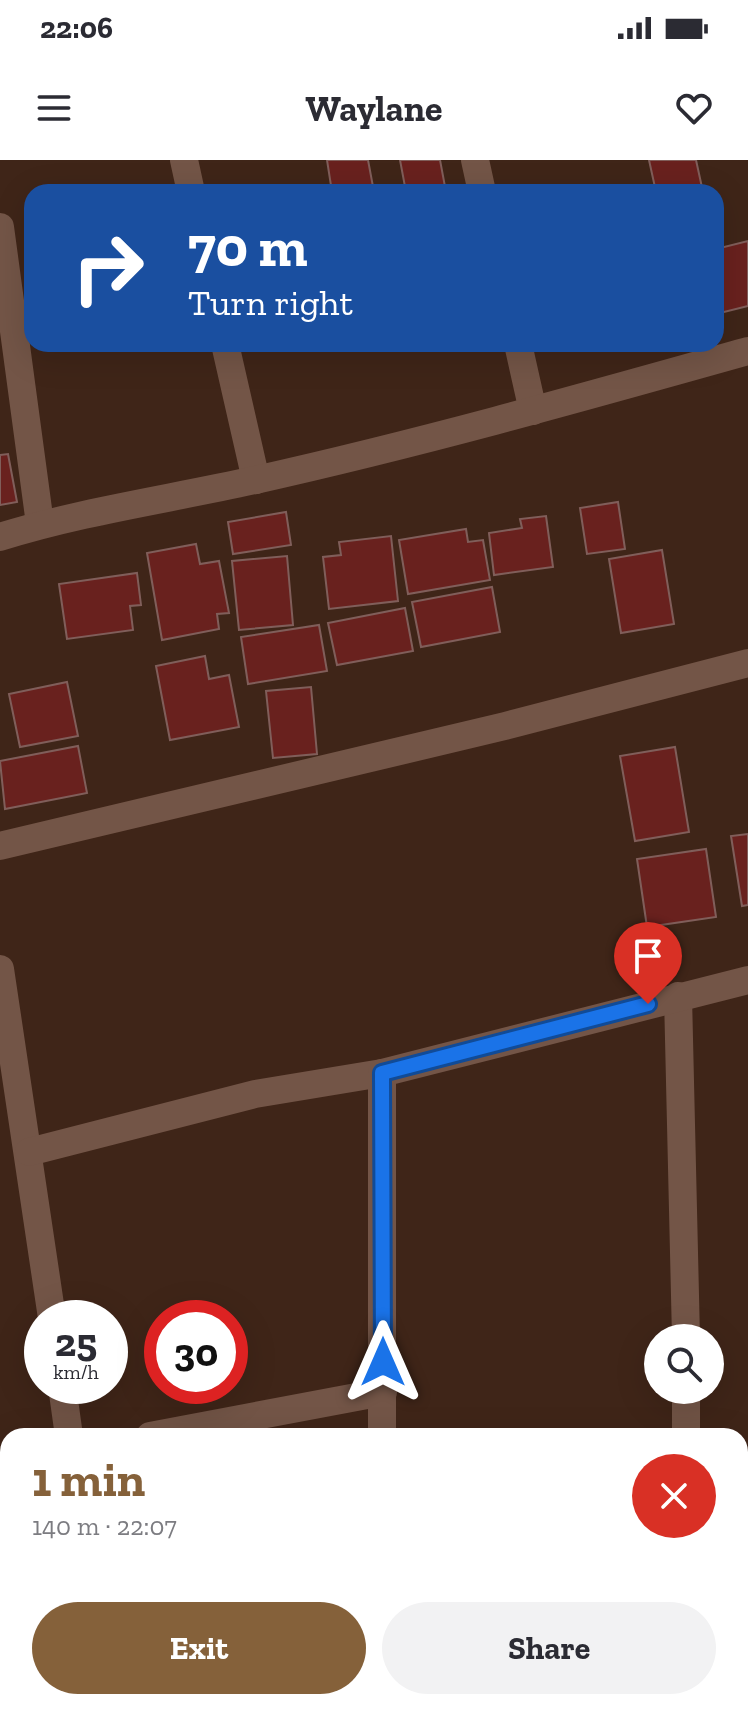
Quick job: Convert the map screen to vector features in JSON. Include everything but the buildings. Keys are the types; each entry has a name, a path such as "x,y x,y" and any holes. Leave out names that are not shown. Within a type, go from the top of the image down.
{"street":[{"path":"184,160 189,184"},
{"path":"475,160 480,184"},
{"path":"0,227 40,524"},
{"path":"0,537 40,524 256,480 533,411 748,351"},
{"path":"227,352 256,480"},
{"path":"520,352 533,411"},
{"path":"0,846 490,730 748,663"},
{"path":"0,969 50,1300"},
{"path":"29,1152 255,1094 382,1073 748,980"},
{"path":"678,996 686,1324"},
{"path":"382,1073 382,1428"},
{"path":"192,1428 383,1392"},
{"path":"65,1404 68,1428"},
{"path":"686,1404 686,1428"}],"route":[{"path":"383,1362 382,1073 648,1004"}]}
